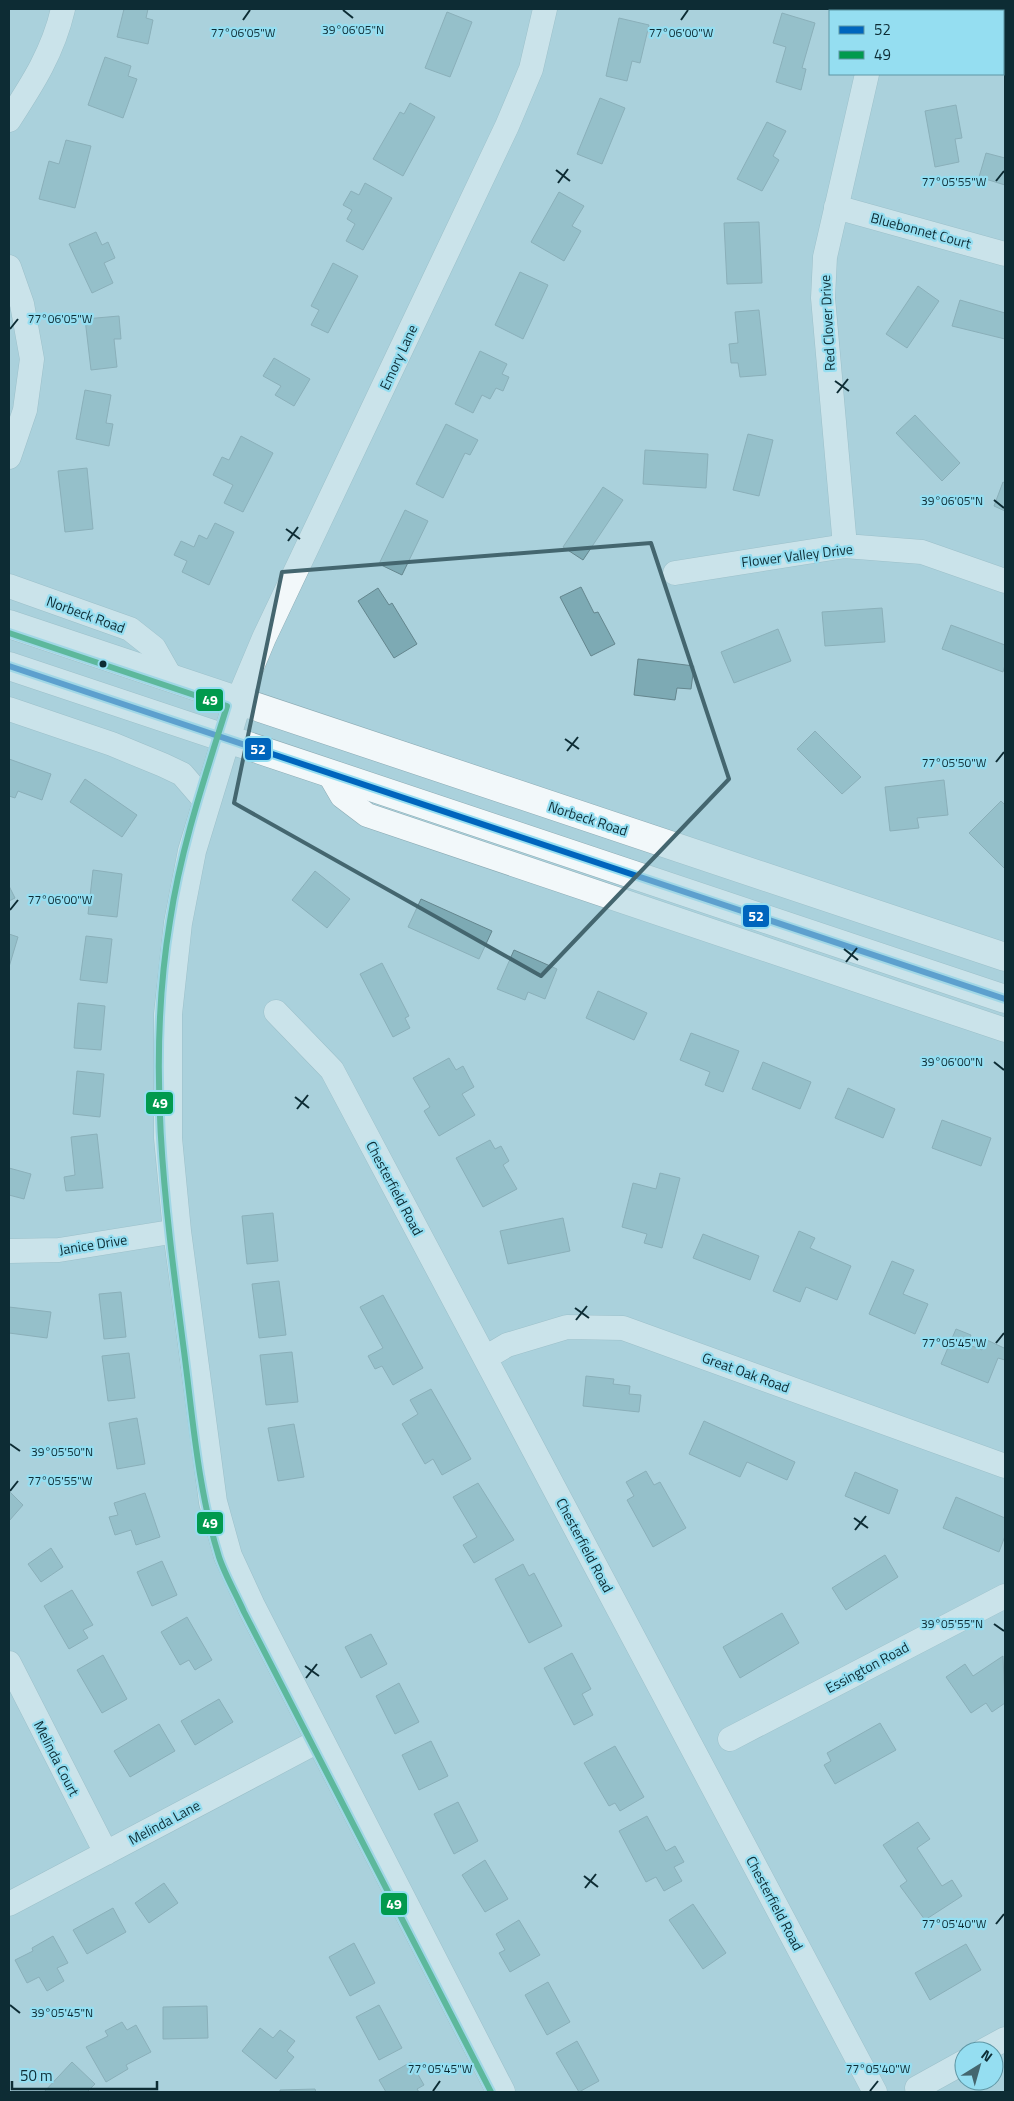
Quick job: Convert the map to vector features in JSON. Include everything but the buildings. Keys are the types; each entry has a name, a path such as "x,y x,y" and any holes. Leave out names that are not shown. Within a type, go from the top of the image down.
{"main road":[{"name":"Norbeck Road","path":"9,624 1005,957"},
{"path":"9,666 1005,999"},
{"path":"238,700 192,850 180,914 168,1014 168,1138 177,1231 213,1502 228,1556 252,1608 501,2092"}],"street":[{"path":"9,120 36,79 56,36 63,9"},
{"name":"Emory Lane","path":"238,700 264,638 507,126 531,69 545,9"},
{"name":"Red Clover Drive","path":"845,546 823,298 825,257 867,75"},
{"name":"Bluebonnet Court","path":"836,207 1005,254"},
{"path":"9,267 22,304 32,359 25,410 9,457"},
{"name":"Flower Valley Drive","path":"675,573 845,546 922,552 1005,581"},
{"name":"Norbeck Road","path":"9,586 130,629 154,648 172,678"},
{"path":"9,710 112,744 163,765 182,774 207,803"},
{"path":"328,772 342,796 367,815 1005,1030"},
{"name":"Chesterfield Road","path":"276,1012 332,1070 875,2092"},
{"name":"Janice Drive","path":"9,1251 60,1250 177,1231"},
{"name":"Great Oak Road","path":"485,1358 507,1345 566,1327 623,1328 1005,1466"},
{"name":"Essington Road","path":"730,1739 1005,1596"},
{"name":"Melinda Court","path":"9,1663 106,1853"},
{"name":"Melinda Lane","path":"9,1904 320,1740"},
{"path":"917,2088 954,2068"}],"highlighted area":[{"path":"651,543 729,779 541,976 234,803 282,572"}],"transit line":[{"name":"49","path":"9,633 227,706 194,812 180,866 163,975 159,1029 161,1136 170,1243 201,1481 212,1532 227,1578 491,2092"},
{"name":"52","path":"9,666 1005,999"}]}
